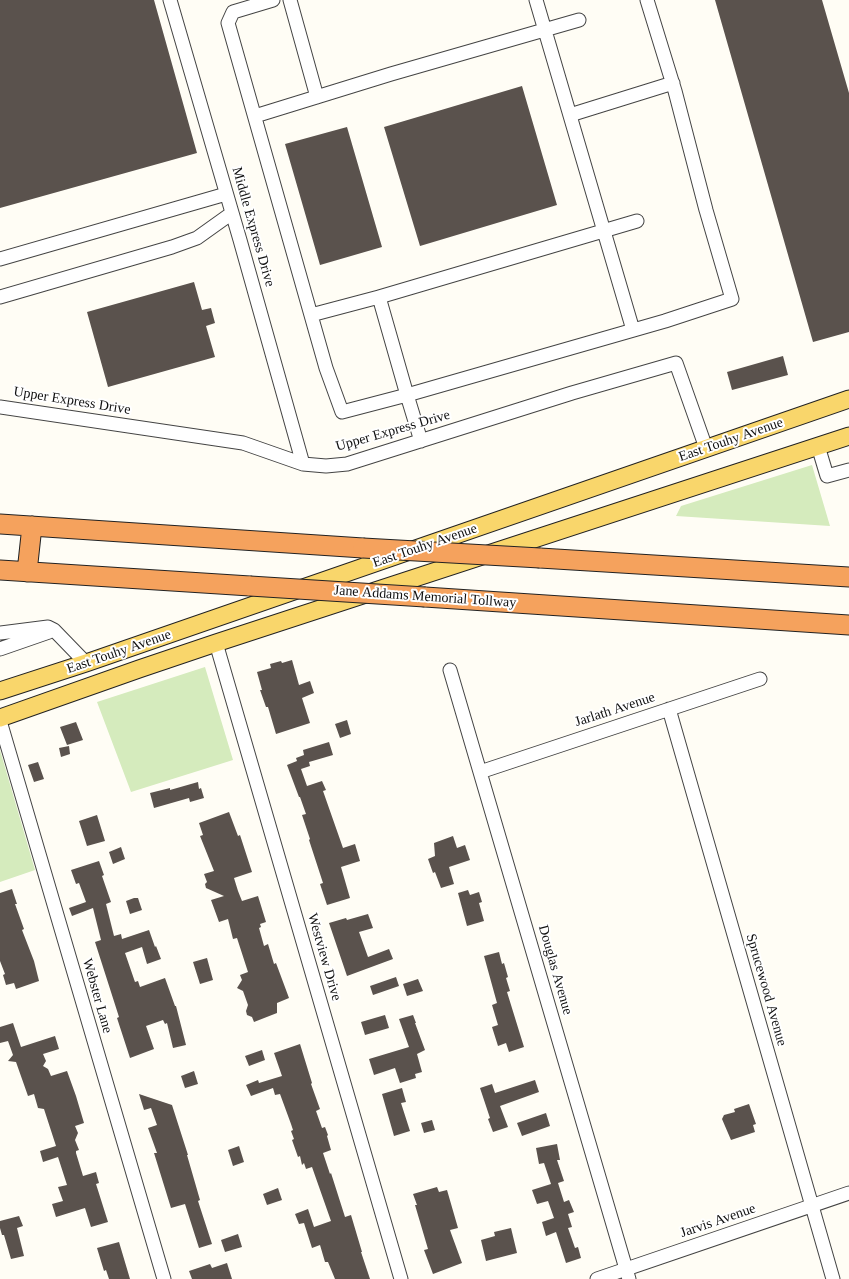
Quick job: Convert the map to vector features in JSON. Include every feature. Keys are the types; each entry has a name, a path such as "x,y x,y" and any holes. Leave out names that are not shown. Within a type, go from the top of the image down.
{"highway":[{"path":"0,524 363,548 849,577"},
{"path":"27,572 32,526"},
{"name":"Jane Addams Memorial Tollway","path":"0,570 849,625"}],"main road":[{"name":"East Touhy Avenue","path":"0,691 86,663 849,399"},
{"name":"East Touhy Avenue","path":"0,720 139,669 216,643 849,436"}],"street":[{"name":"Middle Express Drive","path":"170,0 303,464"},
{"path":"273,0 233,12 228,23 326,368 342,412 407,395 633,330 732,298 706,210 673,83 647,0"},
{"path":"290,0 317,97"},
{"path":"536,0 633,330"},
{"path":"255,116 578,20"},
{"path":"570,115 673,83"},
{"path":"0,260 226,194"},
{"path":"0,297 172,247 197,238 232,213"},
{"path":"311,315 378,297 637,220"},
{"path":"378,297 421,441"},
{"name":"Upper Express Drive","path":"0,407 243,443 303,464 326,466 347,464 676,363 706,448"},
{"path":"818,446 827,476 849,470"},
{"path":"0,633 48,627 54,630 86,663"},
{"path":"0,649 54,630"},
{"name":"Westview Drive","path":"216,643 402,1279"},
{"name":"Douglas Avenue","path":"450,670 628,1274"},
{"name":"Jarlath Avenue","path":"480,772 760,679"},
{"name":"Sprucewood Avenue","path":"668,709 833,1279"},
{"name":"Webster Lane","path":"0,720 164,1279"},
{"name":"Jarvis Avenue","path":"597,1279 628,1274 849,1193"}],"green space":[{"path":"812,465 830,526 676,516 681,506"},
{"path":"205,667 233,760 131,792 97,702"},
{"path":"0,750 35,870 0,882"}],"building":[{"path":"0,0 154,0 197,153 0,208"},
{"path":"715,0 822,0 849,93 849,332 813,342"},
{"path":"522,86 557,205 420,246 384,127"},
{"path":"347,127 382,247 320,265 285,144"},
{"path":"194,282 202,310 211,308 215,323 206,326 215,357 108,387 87,312"},
{"path":"783,356 788,375 732,390 727,372"},
{"path":"292,660 299,685 310,681 314,693 302,698 310,723 276,734 268,707 266,707 260,690 262,690 257,672 271,668 270,664"},
{"path":"347,720 351,734 340,738 335,724"},
{"path":"76,722 83,740 67,745 60,727"},
{"path":"329,742 333,755 309,762 310,766 301,769 307,786 322,781 326,790 323,791 343,848 355,844 360,861 341,867 350,898 327,905 320,884 323,883 302,815 306,814 287,765 297,761 296,758 304,755 303,750"},
{"path":"69,746 70,754 61,757 59,748"},
{"path":"38,762 44,779 34,782 28,765"},
{"path":"198,782 199,789 201,788 204,798 190,802 189,798 154,808 150,793 170,788 170,790"},
{"path":"229,812 238,836 240,835 252,872 234,878 238,891 242,901 258,896 266,922 260,924 261,927 259,928 264,946 268,944 274,964 276,963 289,998 277,1003 277,1013 254,1022 252,1017 247,1015 246,1011 248,1005 243,991 237,988 242,980 240,975 248,972 237,938 233,939 228,919 219,922 211,900 224,896 206,888 205,884 207,882 204,874 214,871 200,836 203,835 199,823"},
{"path":"97,815 105,841 87,846 79,821"},
{"path":"453,836 457,848 465,845 470,860 449,867 454,884 441,888 428,859 435,856 434,843"},
{"path":"121,847 125,859 113,864 109,852"},
{"path":"99,861 104,875 102,876 111,902 106,904 114,936 121,934 122,939 149,930 161,959 147,964 142,947 125,953 135,982 138,981 140,987 165,978 176,1006 186,1045 173,1048 167,1023 165,1024 163,1020 146,1026 154,1049 130,1058 117,1018 119,1017 95,942 101,940 93,908 72,916 69,908 86,902 79,883 76,884 71,870"},
{"path":"12,889 17,904 15,904 24,929 22,930 34,961 39,981 16,989 14,983 6,985 3,975 5,974 0,961 0,893"},
{"path":"468,890 470,895 479,892 482,902 479,903 484,921 467,926 458,893"},
{"path":"138,898 142,910 130,914 126,901"},
{"path":"368,914 373,928 359,932 368,957 389,949 393,959 347,976 329,923"},
{"path":"499,952 502,964 504,963 508,977 506,978 510,991 507,992 524,1047 509,1052 506,1043 498,1046 492,1027 498,1025 492,1005 497,1003 484,956"},
{"path":"207,958 213,980 200,984 193,962"},
{"path":"396,977 399,986 373,995 370,986"},
{"path":"418,979 423,991 407,996 403,984"},
{"path":"385,1015 389,1028 365,1035 361,1022"},
{"path":"413,1015 425,1050 417,1054 422,1072 415,1074 416,1078 400,1083 395,1068 374,1075 369,1059 409,1047 399,1019"},
{"path":"13,1023 21,1047 55,1036 59,1049 43,1054 46,1061 43,1066 48,1069 51,1076 67,1071 84,1123 75,1126 78,1133 75,1140 79,1150 76,1151 76,1153 83,1176 96,1172 99,1183 96,1184 108,1222 91,1227 85,1208 56,1217 52,1204 63,1201 58,1187 67,1185 58,1157 43,1162 40,1151 56,1146 44,1109 38,1108 34,1094 28,1096 16,1062 8,1061 13,1055 8,1041 0,1043 0,1027"},
{"path":"300,1044 312,1083 311,1084 320,1109 316,1111 322,1128 325,1127 328,1135 331,1150 323,1153 345,1217 351,1215 370,1279 335,1279 328,1262 325,1262 320,1245 312,1248 304,1223 299,1224 295,1214 308,1209 314,1227 331,1221 312,1167 306,1169 304,1163 302,1165 300,1156 298,1157 292,1140 294,1139 291,1131 293,1130 280,1094 275,1095 273,1088 251,1096 246,1085 258,1080 259,1083 282,1076 274,1053"},
{"path":"262,1050 265,1060 249,1066 245,1056"},
{"path":"194,1071 198,1084 185,1088 181,1076"},
{"path":"535,1080 539,1092 500,1106 508,1127 493,1132 480,1088 492,1084 495,1093"},
{"path":"402,1088 406,1102 401,1103 410,1131 394,1136 382,1094"},
{"path":"139,1094 172,1105 188,1155 200,1200 198,1201 212,1244 199,1248 185,1204 171,1208 154,1153 157,1153 148,1128 157,1125 151,1108 144,1110"},
{"path":"749,1104 756,1124 753,1125 755,1132 731,1140 722,1119 724,1115 735,1112 734,1109"},
{"path":"546,1113 550,1126 522,1136 517,1123"},
{"path":"432,1120 435,1130 424,1133 421,1123"},
{"path":"557,1144 560,1160 557,1160 564,1181 558,1183 564,1202 569,1200 574,1212 568,1214 572,1227 568,1228 575,1248 578,1247 581,1258 566,1263 556,1232 546,1236 542,1222 554,1218 548,1201 537,1204 532,1190 551,1184 544,1163 539,1164 536,1148"},
{"path":"239,1146 244,1162 233,1166 228,1150"},
{"path":"437,1187 439,1192 447,1190 458,1228 450,1230 462,1263 433,1274 424,1250 428,1249 413,1194"},
{"path":"278,1188 282,1200 267,1205 263,1194"},
{"path":"19,1216 23,1226 17,1228 24,1256 11,1259 4,1235 2,1235 0,1221"},
{"path":"511,1228 517,1253 486,1261 481,1240 495,1236 494,1232"},
{"path":"238,1234 242,1247 225,1252 221,1240"},
{"path":"119,1242 130,1279 109,1279 106,1270 104,1271 97,1248"},
{"path":"227,1263 232,1279 192,1279 189,1271 210,1264 212,1268"}]}
